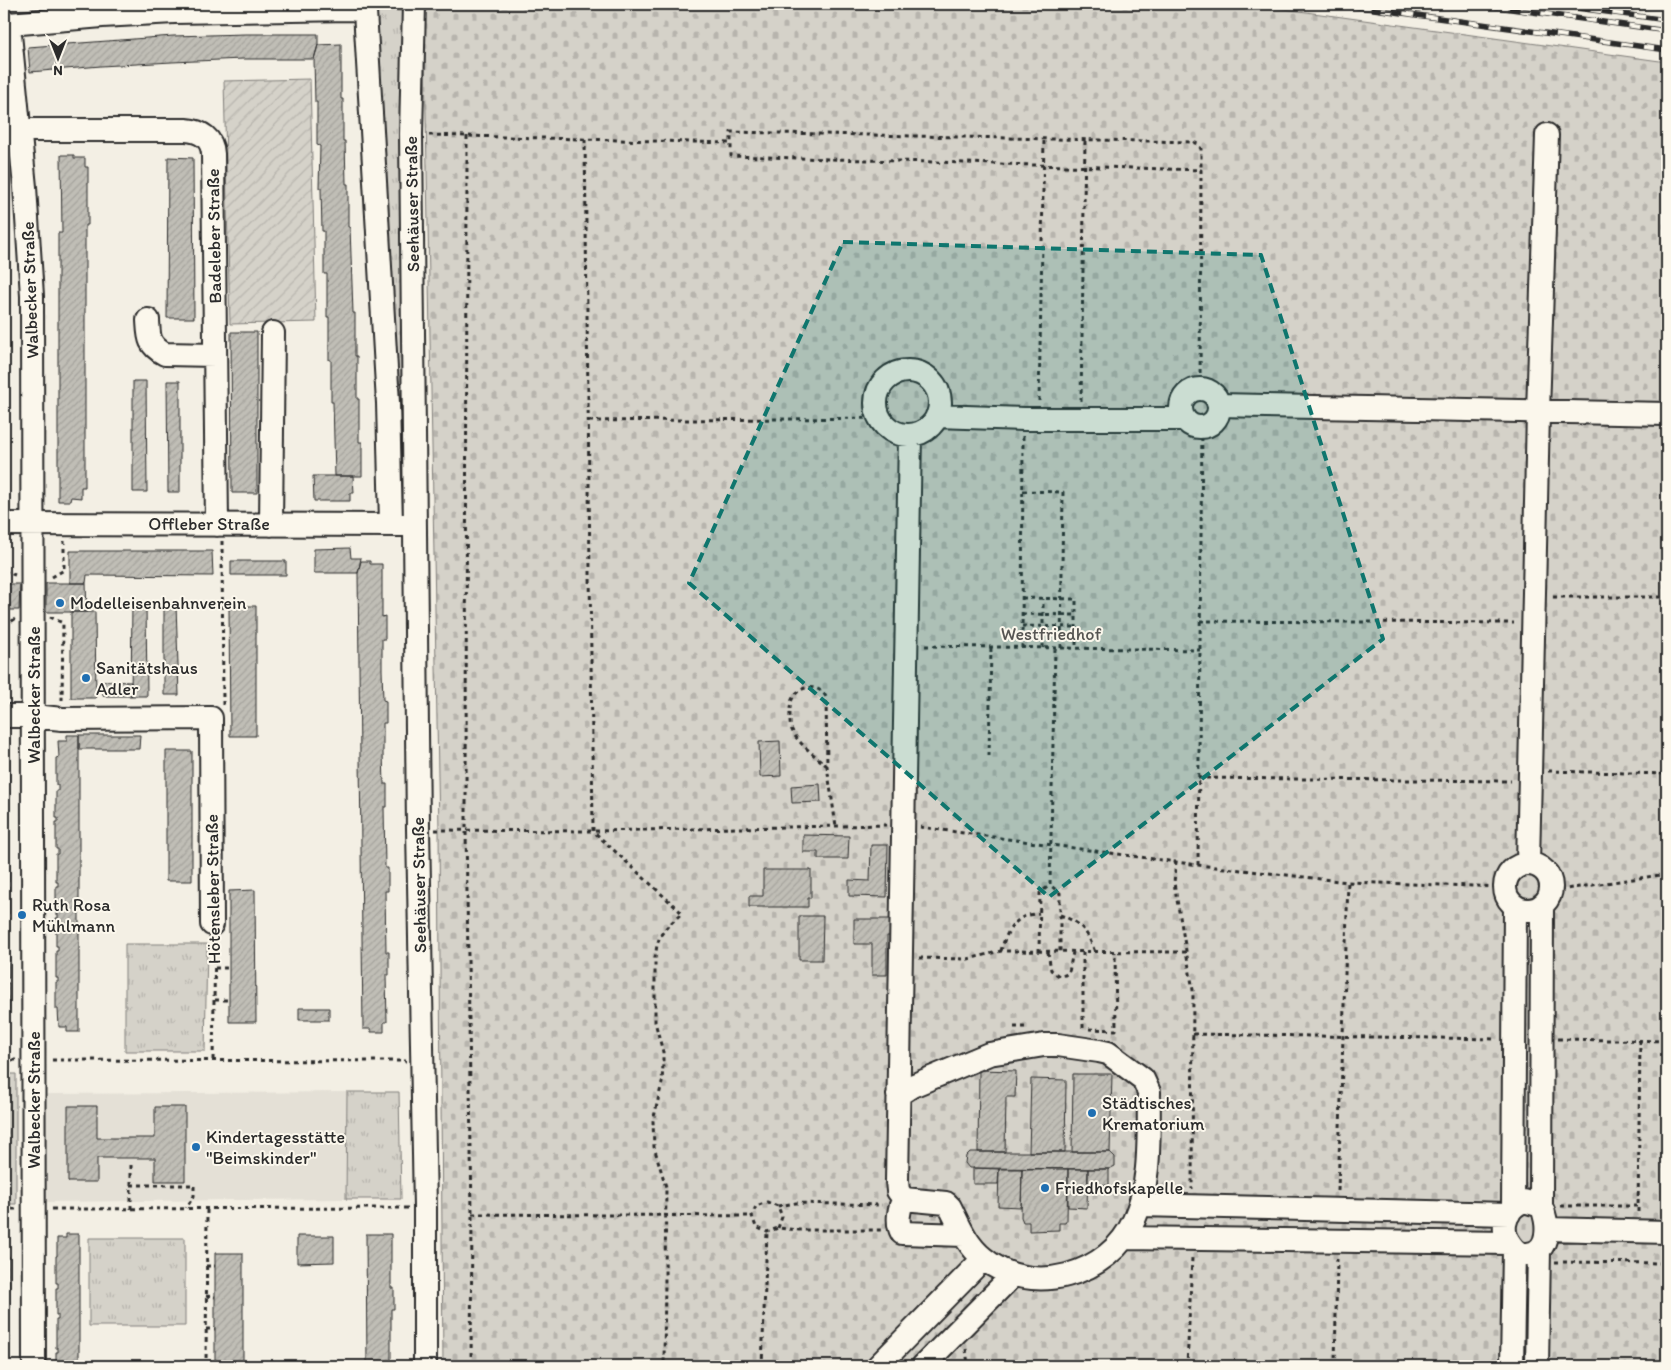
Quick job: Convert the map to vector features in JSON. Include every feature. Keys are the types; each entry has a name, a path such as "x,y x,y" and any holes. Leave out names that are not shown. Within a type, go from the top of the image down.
{"street":[{"name":"Seehäuser Straße","path":"414,4 411,134 418,849 425,1208 425,1366"},
{"name":"Seehäuser Straße","path":"7,22 174,12 351,9 365,11 388,403 390,524"},
{"name":"Walbecker Straße","path":"7,22 12,131 26,196 32,296 34,1366"},
{"name":"Badeleber Straße","path":"12,131 186,130 201,133 209,140 213,150 219,525"},
{"path":"1528,864 1538,412 1547,135"},
{"path":"148,320 149,338 158,350 165,354 215,355"},
{"path":"271,525 273,333"},
{"path":"909,371 924,376 936,388 940,405 937,416 930,426 921,432 910,436 895,433 885,427 879,418 875,401 878,390 888,378 898,372 909,371"},
{"path":"937,416 1081,419 1209,425 1214,421 1219,412 1219,405 1212,393 1200,389 1191,391 1181,402 1181,413 1192,423"},
{"path":"388,403 414,403"},
{"path":"1219,405 1667,414"},
{"path":"910,436 908,646 898,1095 897,1185 902,1202 900,1230 906,1234 964,1235"},
{"name":"Offleber Straße","path":"4,524 415,525"},
{"path":"4,707 34,716 62,719 211,718"},
{"name":"Hötensleber Straße","path":"211,718 212,924"},
{"path":"1537,1366 1539,1256 1547,1229 1545,1213 1541,1206 1542,1039 1547,898 1551,883 1547,873 1541,868 1528,864 1513,870 1507,880 1510,897 1514,1039 1511,1210 1505,1228 1505,1236 1520,1254 1539,1256"},
{"path":"1510,897 1527,910 1535,909 1547,898"},
{"path":"898,1095 912,1086 994,1053 1044,1045 1108,1053 1143,1079 1148,1089 1147,1180 1134,1222 1125,1238 1114,1250 1101,1260 1073,1274 1043,1279 1013,1275 983,1259 969,1243 946,1203 902,1202"},
{"path":"1140,1205 1511,1210 1524,1201 1541,1206"},
{"path":"1547,1229 1667,1232"},
{"path":"1125,1238 1512,1246"},
{"path":"1512,1246 1512,1366"},
{"path":"878,1366 983,1259"},
{"path":"923,1366 1013,1275"}],"path":[{"path":"1200,389 1202,170 1201,149 1196,143 731,132 731,156 1202,170"},
{"path":"411,134 731,143"},
{"path":"467,136 466,830 472,1214 471,1366"},
{"path":"585,139 593,831 682,914 660,936 655,958 655,1022 663,1052 663,1064 662,1083 653,1121 654,1147 666,1187 667,1216 664,1366"},
{"path":"1022,648 1023,491 1031,419 1044,139"},
{"path":"1081,419 1085,140"},
{"path":"589,421 879,418"},
{"path":"1192,423 1200,621 1198,865"},
{"path":"1023,491 1063,492 1061,648"},
{"path":"44,581 64,570 64,523"},
{"path":"211,718 223,718 223,618 219,525"},
{"path":"4,571 17,576"},
{"path":"1556,597 1667,597"},
{"path":"1022,598 1076,599 1076,648"},
{"path":"1043,599 1043,648"},
{"path":"1022,614 1076,615"},
{"name":"Walbecker Straße","path":"44,615 62,623 62,707"},
{"path":"223,618 229,618"},
{"name":"Walbecker Straße","path":"4,707 4,626 16,619"},
{"path":"1200,621 1533,624"},
{"path":"1022,626 1076,627"},
{"path":"908,646 1200,650"},
{"path":"989,756 991,647"},
{"path":"1050,885 1055,648"},
{"path":"223,650 229,650"},
{"path":"223,681 230,681"},
{"path":"827,766 797,738 791,729 791,703 794,695 802,689 817,688 826,697 827,766 836,826"},
{"path":"1198,778 1667,774"},
{"path":"451,830 593,831 904,825 1198,865 1348,882 1510,897"},
{"path":"1176,861 1174,883 1192,990 1192,1205"},
{"path":"1547,898 1667,874"},
{"path":"1337,1209 1348,882"},
{"path":"1039,952 1040,893 1050,885"},
{"path":"1050,885 1060,893 1060,952"},
{"path":"1001,952 1004,937 1023,917 1040,913"},
{"path":"1060,915 1084,928 1095,952"},
{"name":"Hötensleber Straße","path":"212,924 215,936 213,1060"},
{"path":"937,958 968,959 1001,952 1186,952"},
{"path":"1048,952 1051,970 1059,976 1069,972 1073,952"},
{"path":"1083,952 1083,1029 1116,1030 1115,952"},
{"path":"215,968 229,968"},
{"path":"215,1000 229,1000"},
{"path":"1014,1027 1033,1028"},
{"path":"1193,1034 1514,1039"},
{"path":"1542,1039 1667,1041"},
{"path":"1637,1231 1640,1040"},
{"path":"62,1060 404,1061"},
{"path":"131,1162 131,1209"},
{"path":"131,1185 194,1185 194,1196 186,1209"},
{"path":"900,1230 799,1230 778,1228 767,1232 756,1227 752,1216 756,1206 767,1202 778,1206 902,1202"},
{"path":"778,1206 782,1217 778,1228"},
{"path":"1541,1206 1638,1206"},
{"path":"42,1209 405,1208"},
{"path":"207,1209 206,1364 215,1362"},
{"path":"472,1214 752,1216"},
{"path":"762,1366 767,1232"},
{"path":"1187,1366 1192,1239"},
{"path":"1336,1366 1337,1241"},
{"path":"1539,1256 1667,1264"},
{"path":"206,1266 215,1266"},
{"path":"206,1296 215,1297"},
{"path":"206,1329 215,1329"},
{"path":"967,1366 974,1366"}],"highlighted area":[{"path":"843,242 1261,255 1383,639 1049,897 689,583"}],"shaded area":[{"name":"Kindertagesstätte \"Beimskinder\"","path":"347,1092 346,1199 46,1202 46,1094"}],"green space":[{"path":"32,4 141,4 102,5 30,13"},
{"name":"Westfriedhof","path":"424,4 1248,4 1667,62 1667,1366 443,1366 439,830"},
{"path":"375,9 401,11 404,13 403,386 396,387"},
{"path":"310,79 316,322 230,324 224,81"},
{"path":"398,416 404,418 405,504 400,505"},
{"path":"125,944 207,944 205,1051 125,1051"},
{"path":"4,1074 16,1074 16,1204 4,1204"},
{"path":"347,1092 399,1092 401,1199 346,1199"},
{"path":"89,1238 185,1238 185,1326 89,1326"}],"building":[{"path":"318,34 318,45 314,59 172,62 30,72 28,47 173,36"},
{"path":"341,44 343,141 345,141 346,184 348,184 348,227 350,227 353,313 355,313 355,356 357,356 357,399 359,399 359,442 362,442 362,476 335,476 331,360 329,360 329,317 327,317 327,274 324,274 324,231 322,231 321,188 319,188 320,146 317,145 314,59 318,45"},
{"path":"61,155 74,155 74,158 85,158 85,167 88,167 88,225 85,225 85,487 81,487 81,498 71,497 70,501 58,501 58,233 62,233"},
{"path":"168,157 193,158 194,318 167,318"},
{"path":"4,233 8,233 7,501 4,501"},
{"path":"231,332 257,332 257,493 232,493"},
{"path":"133,381 146,381 147,492 133,492"},
{"path":"167,381 180,381 180,492 168,492"},
{"path":"313,476 353,476 354,493 350,493 350,501 314,501"},
{"path":"350,548 351,558 361,558 358,573 314,573 314,549"},
{"path":"70,551 212,551 213,576 87,575 86,583 70,583"},
{"path":"231,561 286,561 286,575 231,575"},
{"path":"361,561 370,561 370,564 382,564 382,617 385,616 385,639 382,639 382,670 383,700 386,701 386,723 383,723 383,754 384,784 387,784 387,807 384,807 385,868 388,868 388,891 385,891 386,952 389,952 389,975 386,975 387,1022 384,1022 384,1032 371,1032 371,1029 363,1029 358,573"},
{"path":"46,583 86,583 87,612 46,612"},
{"path":"4,584 20,584 19,610 4,610"},
{"path":"132,604 146,604 147,696 131,696"},
{"path":"164,604 176,605 179,695 164,695"},
{"path":"229,606 256,606 256,736 230,736"},
{"path":"71,612 95,612 96,698 71,698"},
{"path":"103,681 131,682 131,696 103,696"},
{"path":"67,735 79,735 79,1032 67,1032 67,1027 59,1027 58,1009 56,1009 56,982 58,982 58,978 56,978 56,951 58,951 58,946 56,946 56,918 58,918 58,914 56,914 56,886 58,886 58,882 56,882 56,854 58,854 58,849 56,849 56,822 58,822 58,818 56,818 56,791 58,791 58,785 56,785 56,758 59,757 58,741 67,741"},
{"path":"79,735 140,735 139,749 79,749"},
{"path":"4,740 7,740 7,758 9,758 9,785 6,785 6,790 9,790 9,818 6,818 6,822 9,822 9,850 6,850 6,854 9,854 9,882 6,882 6,886 9,886 9,914 6,914 6,918 9,918 9,946 6,946 6,951 9,951 9,978 6,978 6,983 9,983 9,1010 6,1010 7,1027 4,1027"},
{"path":"780,741 781,776 760,777 759,742"},
{"path":"166,751 192,751 192,881 166,881"},
{"path":"820,784 821,802 792,803 791,786"},
{"path":"803,835 849,836 848,859 818,859 818,852 803,852"},
{"path":"871,845 888,845 887,897 849,896 849,880 870,881"},
{"path":"763,870 811,870 811,898 808,898 808,907 749,907 749,896 763,896"},
{"path":"255,890 256,1022 229,1022 229,891"},
{"path":"799,916 823,916 822,960 799,960"},
{"path":"854,919 891,919 891,936 887,936 887,975 872,975 872,944 854,944"},
{"path":"299,1008 329,1008 329,1020 299,1020"},
{"path":"979,1070 1016,1071 1015,1097 1006,1097 1005,1152 978,1152"},
{"name":"Städtisches Krematorium","path":"1073,1074 1112,1074 1110,1152 1072,1152"},
{"path":"1031,1079 1066,1080 1065,1152 1029,1152"},
{"path":"68,1106 97,1106 97,1138 155,1138 155,1107 185,1107 185,1181 155,1181 155,1158 97,1158 97,1182 68,1182"},
{"path":"970,1152 1110,1152 1115,1157 1115,1166 1109,1169 969,1168 965,1163 966,1156"},
{"path":"973,1168 999,1169 998,1184 973,1184"},
{"path":"999,1169 1022,1169 1021,1207 998,1206"},
{"name":"Friedhofskapelle","path":"1022,1169 1068,1169 1067,1220 1065,1223 1059,1223 1059,1230 1029,1231 1029,1222 1023,1222 1021,1217"},
{"path":"1068,1169 1088,1169 1087,1208 1068,1207"},
{"path":"1088,1169 1109,1169 1109,1185 1088,1185"},
{"path":"66,1234 79,1234 79,1366 56,1366 56,1352 58,1352 58,1348 56,1348 56,1320 58,1320 58,1315 56,1315 56,1288 58,1288 58,1283 56,1283 57,1238 66,1238"},
{"path":"366,1234 391,1234 391,1288 394,1288 394,1309 391,1309 391,1366 367,1366"},
{"path":"297,1236 334,1236 334,1262 297,1263"},
{"path":"4,1238 7,1238 7,1256 9,1256 9,1366 4,1366"},
{"path":"215,1253 243,1253 243,1366 215,1366"}],"railway":[{"path":"1338,4 1667,50"},
{"path":"1476,4 1667,31"},
{"path":"1547,4 1667,20"}],"place":[{"name":"Modelleisenbahnverein","path":"60,603"},
{"name":"Sanitätshaus Adler","path":"86,678"},
{"name":"Ruth Rosa Mühlmann","path":"22,915"},
{"name":"Städtisches Krematorium","path":"1092,1113"},
{"name":"Kindertagesstätte \"Beimskinder\"","path":"196,1147"},
{"name":"Friedhofskapelle","path":"1045,1188"}]}
